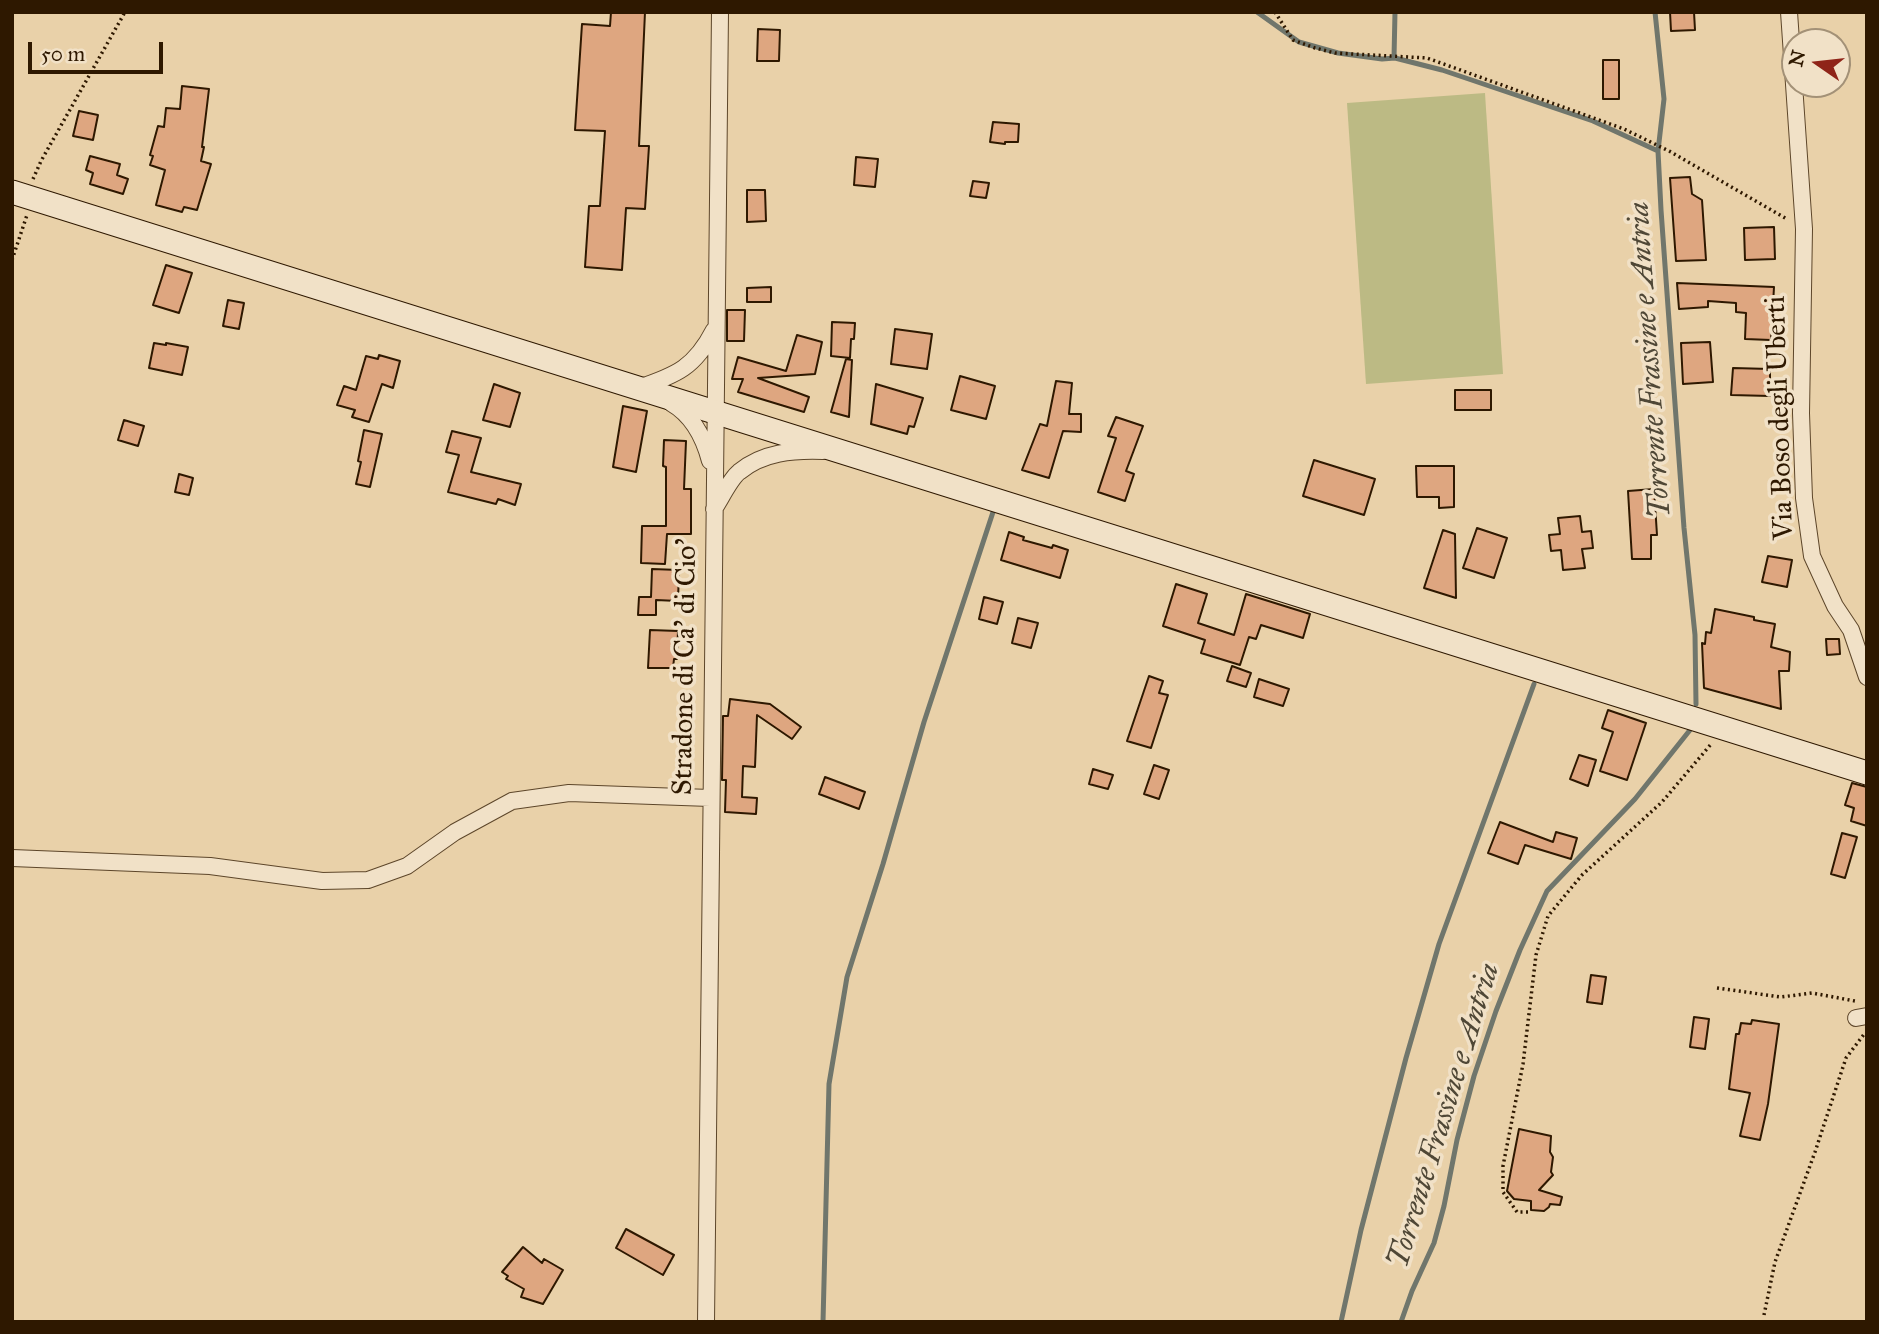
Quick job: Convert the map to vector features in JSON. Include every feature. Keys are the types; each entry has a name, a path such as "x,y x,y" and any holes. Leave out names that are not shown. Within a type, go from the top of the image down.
{"street":[{"name":"Stradone di Ca' di Cio'","path":"706,1322 720,12"},
{"name":"Via Boso degli Uberti","path":"1789,12 1804,229 1804,498 1812,556 1835,607 1851,630 1867,677"},
{"path":"23,195 1867,774"},
{"path":"646,391 684,369 705,348 716,324"},
{"path":"646,391 682,409 703,439 714,481"},
{"path":"714,509 737,473 769,454 843,452"},
{"path":"12,858 210,866 322,881 368,880 407,866 455,832 512,801 569,793 710,798"}],"path":[{"path":"12,260 23,195 125,12"},
{"path":"1275,12 1293,40 1315,48 1335,53 1427,58 1624,129 1671,152 1804,229"},
{"path":"1528,1212 1517,1212 1503,1192 1503,1166 1523,1064 1535,955 1548,916 1583,875 1662,802 1724,729"},
{"path":"1717,988 1781,997 1812,993 1862,1012"},
{"path":"1764,1315 1775,1262 1846,1058 1867,1032"}],"shaded area":[{"path":"1485,93 1503,374 1366,384 1347,103"}],"building":[{"path":"611,12 645,12 639,146 649,146 645,209 626,208 622,270 585,267 589,206 600,206 605,131 575,130 582,24 610,26"},
{"path":"1670,12 1694,12 1695,30 1671,31"},
{"path":"758,29 780,30 779,61 757,61"},
{"path":"1603,60 1619,60 1619,99 1603,99"},
{"path":"182,86 209,89 201,161 211,164 197,210 184,207 182,212 156,205 165,170 150,165 153,156 150,155 158,126 164,127 166,108 180,109"},
{"path":"79,111 98,115 93,140 73,136"},
{"path":"993,122 1019,124 1018,142 990,142"},
{"path":"90,156 120,164 117,175 128,179 123,194 90,184 93,173 86,170"},
{"path":"856,157 878,159 875,187 854,185"},
{"path":"1690,177 1692,194 1702,200 1706,260 1676,261 1670,178"},
{"path":"973,181 989,183 986,198 970,196"},
{"path":"747,190 765,190 766,221 747,222"},
{"path":"1774,227 1775,259 1745,260 1744,228"},
{"path":"166,265 192,273 179,313 153,305"},
{"path":"1677,283 1774,287 1771,340 1745,339 1746,313 1736,312 1736,303 1708,301 1708,307 1679,309"},
{"path":"771,287 771,302 747,302 747,288"},
{"path":"228,300 244,303 239,329 223,326"},
{"path":"727,310 745,310 744,341 727,341"},
{"path":"832,322 855,323 850,358 831,356"},
{"path":"895,329 932,334 927,369 891,364"},
{"path":"797,335 822,342 815,374 758,378 809,397 804,412 738,392 743,379 732,379 738,357 786,371"},
{"path":"1710,342 1713,382 1683,384 1681,343"},
{"path":"154,343 188,347 182,375 149,368"},
{"path":"379,355 400,361 393,388 382,384 369,422 352,417 355,410 337,405 344,386 356,390 366,356 378,359"},
{"path":"846,359 852,360 849,417 831,412"},
{"path":"1733,368 1770,369 1770,396 1731,395"},
{"path":"960,376 995,386 986,419 951,410"},
{"path":"1056,381 1072,383 1069,414 1081,414 1081,432 1063,431 1049,478 1022,470 1040,424 1047,426"},
{"path":"494,384 520,393 510,427 483,420"},
{"path":"876,384 923,398 914,427 909,426 907,434 871,424"},
{"path":"1455,390 1491,390 1491,410 1455,410"},
{"path":"623,406 647,411 636,472 613,467"},
{"path":"1116,417 1143,426 1126,471 1134,474 1125,501 1098,492 1116,438 1108,436"},
{"path":"124,420 144,426 138,446 118,440"},
{"path":"364,430 382,434 370,487 356,484"},
{"path":"452,431 481,438 471,472 521,484 515,505 498,499 496,504 448,492 459,455 446,452"},
{"path":"664,440 686,441 684,489 691,489 691,534 667,534 665,564 641,563 642,526 666,526"},
{"path":"1314,460 1375,479 1364,515 1303,496"},
{"path":"1416,466 1454,466 1454,507 1439,508 1439,497 1417,497"},
{"path":"179,474 193,478 189,495 175,492"},
{"path":"1654,489 1657,535 1651,535 1651,559 1632,559 1628,491"},
{"path":"1580,516 1582,532 1591,531 1593,548 1582,549 1585,568 1563,570 1561,550 1551,551 1549,535 1560,534 1558,518"},
{"path":"1477,528 1507,538 1494,578 1463,568"},
{"path":"1443,530 1455,534 1456,598 1424,588"},
{"path":"1009,532 1024,537 1023,540 1068,550 1060,578 1001,560"},
{"path":"1768,556 1792,560 1787,587 1762,582"},
{"path":"652,569 679,570 678,601 656,600 656,615 638,615 639,597 651,597"},
{"path":"1176,584 1207,594 1198,623 1234,635 1246,594 1310,614 1303,638 1261,625 1256,639 1249,637 1240,665 1201,653 1205,640 1163,626"},
{"path":"984,597 1003,602 997,624 979,619"},
{"path":"1715,609 1775,624 1771,647 1790,652 1789,671 1779,671 1781,709 1704,688 1702,643 1705,644 1706,632 1711,633"},
{"path":"1018,618 1038,623 1031,648 1012,643"},
{"path":"650,630 678,631 677,659 674,659 673,668 648,668"},
{"path":"1826,639 1839,639 1840,654 1827,655"},
{"path":"1232,666 1251,673 1246,687 1227,681"},
{"path":"1149,676 1163,681 1159,693 1168,695 1151,748 1127,741"},
{"path":"1259,679 1289,689 1283,706 1254,697"},
{"path":"730,699 770,704 801,727 792,739 757,715 755,767 743,766 742,797 757,798 756,814 725,812 726,780 722,780 723,716 728,716"},
{"path":"1608,710 1646,723 1627,780 1600,771 1613,732 1602,728"},
{"path":"1579,755 1596,760 1588,786 1570,779"},
{"path":"1154,765 1169,770 1159,799 1144,794"},
{"path":"1093,769 1113,775 1108,789 1089,784"},
{"path":"825,777 865,792 859,809 819,794"},
{"path":"1852,783 1867,787 1867,826 1851,821 1854,808 1845,805"},
{"path":"1500,822 1553,842 1556,832 1577,838 1571,859 1525,845 1518,864 1488,853"},
{"path":"1842,833 1857,837 1845,878 1831,874"},
{"path":"1591,975 1606,977 1602,1004 1587,1002"},
{"path":"1694,1017 1709,1019 1705,1049 1690,1047"},
{"path":"1752,1020 1779,1024 1760,1140 1740,1136 1750,1093 1729,1089 1736,1034 1739,1034 1741,1023 1751,1024"},
{"path":"1519,1129 1551,1136 1553,1175 1539,1190 1562,1197 1560,1205 1550,1204 1544,1211 1531,1210 1531,1201 1514,1199 1507,1191"},
{"path":"626,1229 674,1255 663,1275 616,1248"},
{"path":"523,1247 542,1263 544,1259 563,1270 543,1304 521,1297 524,1289 506,1279 508,1276 502,1272"}],"waterway":[{"path":"1257,12 1299,42 1338,53 1382,59 1395,58 1442,70 1593,121 1658,151"},
{"path":"1394,58 1395,12"},
{"name":"Torrente Frassine e Antria","path":"1655,12 1664,99 1658,151 1661,210 1684,528 1695,635 1696,704"},
{"path":"823,1322 829,1084 847,977 924,722 995,506"},
{"path":"1341,1322 1361,1230 1439,944 1534,684"},
{"name":"Torrente Frassine e Antria","path":"1401,1322 1434,1243 1474,1076 1496,1011 1547,891 1635,799 1690,730"}]}
